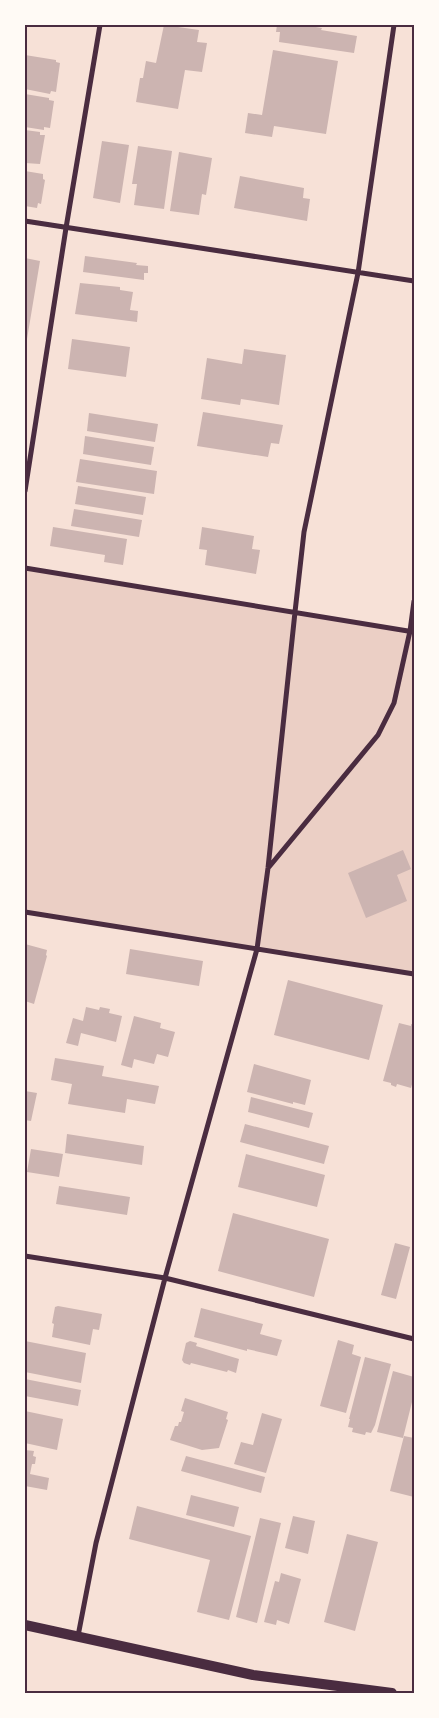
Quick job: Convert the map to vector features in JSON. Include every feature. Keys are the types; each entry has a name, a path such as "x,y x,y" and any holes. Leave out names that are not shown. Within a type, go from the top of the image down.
{"main road":[{"path":"25,1625 253,1675 392,1693"}],"street":[{"path":"25,491 100,25"},
{"path":"78,1637 96,1542 165,1278 257,948 268,868 304,532 358,273 394,25"},
{"path":"25,221 414,281"},
{"path":"25,568 412,631"},
{"path":"268,868 378,735 394,703 412,631 414,601"},
{"path":"25,912 414,974"},
{"path":"25,1256 165,1278 414,1339"}],"shaded area":[{"path":"25,568 414,632 414,974 25,912"}],"building":[{"path":"164,25 199,30 197,42 207,43 202,72 185,70 178,109 136,102 140,78 143,78 146,61 156,63"},
{"path":"277,25 303,25 357,36 354,53 279,42 280,32 276,32"},
{"path":"273,50 338,61 326,134 274,126 272,137 245,133 248,113 262,115"},
{"path":"25,55 56,60 56,62 60,63 56,92 51,91 50,94 25,89"},
{"path":"25,94 49,98 49,100 54,101 50,128 44,127 44,130 25,127"},
{"path":"25,130 40,132 40,135 45,135 40,164 25,163"},
{"path":"102,141 129,145 120,203 93,198"},
{"path":"138,146 172,151 164,209 134,205 137,184 132,184"},
{"path":"179,152 212,158 206,195 202,194 199,215 170,211"},
{"path":"25,171 43,174 43,179 45,180 41,204 38,203 37,208 25,206"},
{"path":"240,176 304,188 303,198 310,199 307,221 234,208"},
{"path":"85,256 137,263 136,265 148,266 148,273 144,273 144,280 83,272"},
{"path":"25,258 40,261 26,345 25,345"},
{"path":"80,283 120,287 120,290 133,292 130,310 138,311 137,322 75,314"},
{"path":"72,339 130,347 126,377 68,369"},
{"path":"244,349 286,355 279,405 241,399 240,405 201,399 207,358 242,364"},
{"path":"203,412 283,425 279,444 271,443 268,457 197,446"},
{"path":"89,413 158,424 155,442 87,431"},
{"path":"85,436 154,447 151,465 83,454"},
{"path":"80,459 157,471 154,494 76,482"},
{"path":"78,486 146,497 143,515 75,504"},
{"path":"74,509 142,520 139,537 71,526"},
{"path":"53,527 127,539 123,565 104,562 105,555 50,546"},
{"path":"202,527 254,536 252,549 260,550 256,574 205,565 207,550 199,549"},
{"path":"403,850 411,869 397,875 407,901 366,918 348,873"},
{"path":"25,944 47,950 34,1004 25,1001"},
{"path":"130,949 203,961 199,986 126,974"},
{"path":"288,980 383,1005 369,1060 274,1035"},
{"path":"86,1007 99,1010 100,1007 110,1009 109,1013 122,1016 116,1042 81,1033 78,1046 66,1043 73,1018 83,1021"},
{"path":"134,1016 161,1023 160,1028 175,1032 168,1057 157,1054 154,1064 134,1059 132,1068 121,1065"},
{"path":"399,1023 414,1025 414,1077 411,1088 397,1084 396,1087 391,1085 391,1083 383,1081"},
{"path":"55,1058 104,1066 102,1076 159,1086 155,1104 127,1099 125,1113 68,1104 72,1084 51,1080"},
{"path":"254,1064 311,1080 305,1105 293,1102 293,1104 247,1092"},
{"path":"25,1091 37,1093 31,1121 25,1120"},
{"path":"251,1097 313,1113 309,1128 248,1112"},
{"path":"245,1124 329,1146 324,1164 240,1142"},
{"path":"67,1134 144,1146 142,1165 65,1153"},
{"path":"31,1149 63,1154 59,1177 27,1172"},
{"path":"246,1154 325,1175 317,1207 238,1187"},
{"path":"59,1186 130,1197 127,1215 56,1204"},
{"path":"233,1213 329,1239 314,1297 218,1271"},
{"path":"395,1243 410,1247 396,1299 381,1295"},
{"path":"55,1307 102,1314 99,1330 93,1329 90,1345 52,1337"},
{"path":"201,1308 263,1324 260,1334 282,1340 277,1356 247,1349 247,1351 194,1337"},
{"path":"338,1340 354,1345 352,1354 361,1357 346,1413 320,1406"},
{"path":"25,1341 86,1353 81,1383 25,1372"},
{"path":"190,1341 197,1343 196,1346 239,1359 236,1373 184,1363 182,1360 186,1343"},
{"path":"365,1357 391,1364 375,1425 371,1433 366,1432 365,1435 352,1432 353,1428 348,1427"},
{"path":"393,1371 414,1377 414,1394 403,1438 377,1432"},
{"path":"25,1379 81,1390 78,1406 25,1396"},
{"path":"185,1398 228,1412 226,1419 228,1420 219,1448 202,1450 170,1440 175,1426 178,1426 179,1422 181,1422 184,1412 181,1411"},
{"path":"25,1411 63,1419 57,1450 25,1443"},
{"path":"262,1413 282,1419 266,1473 234,1464 241,1442 253,1445"},
{"path":"404,1436 414,1438 414,1497 390,1491"},
{"path":"25,1450 34,1451 33,1456 36,1457 30,1474 49,1478 47,1490 25,1486"},
{"path":"186,1456 265,1477 261,1493 181,1471"},
{"path":"191,1495 239,1507 234,1527 186,1515"},
{"path":"137,1506 251,1536 229,1620 197,1612 210,1560 129,1539"},
{"path":"293,1516 315,1521 308,1554 285,1548"},
{"path":"260,1518 281,1523 257,1623 236,1617"},
{"path":"347,1534 378,1542 355,1631 324,1622"},
{"path":"281,1573 301,1579 289,1624 277,1620 276,1625 264,1622 275,1581 279,1582"}]}
